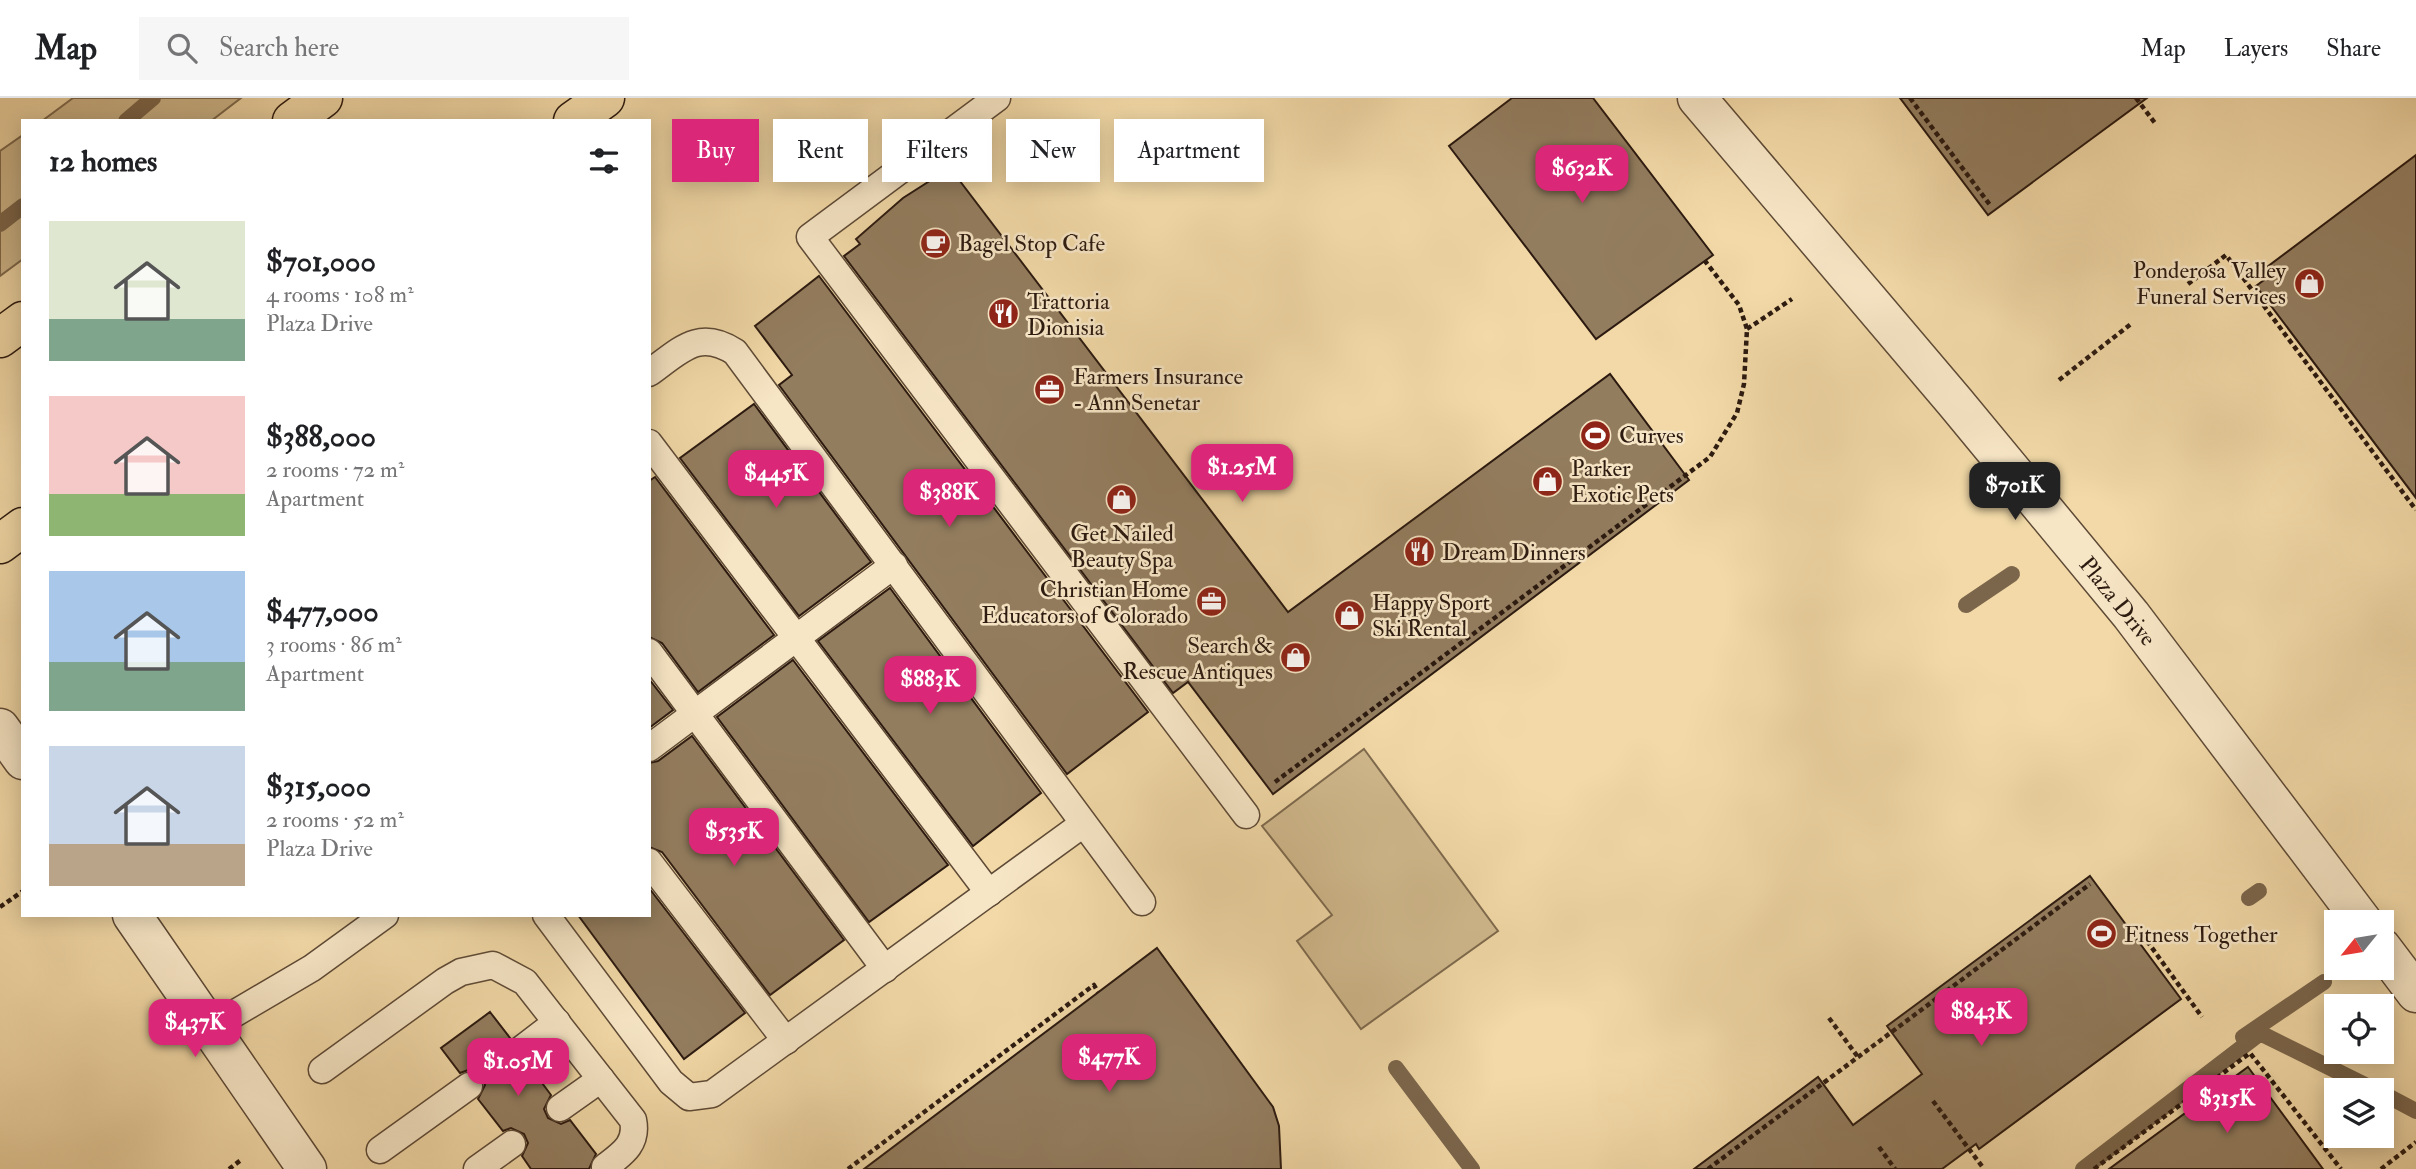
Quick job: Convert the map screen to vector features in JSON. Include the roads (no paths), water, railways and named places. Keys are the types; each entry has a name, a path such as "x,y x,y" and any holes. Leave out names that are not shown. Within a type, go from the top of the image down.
{"highway":[{"path":"295,119 323,98"},
{"path":"576,119 605,98"},
{"path":"0,338 21,322"},
{"path":"0,544 21,528"}],"street":[{"name":"Plaza Drive","path":"1697,98 1955,402 2131,615 2354,910"},
{"path":"0,728 21,757"},
{"path":"133,917 307,1169"},
{"path":"2394,964 2416,993"}],"lane":[{"path":"997,98 810,237 1246,815"},
{"path":"651,372 688,345 702,340 721,343 735,352 1142,902"},
{"path":"651,446 989,893"},
{"path":"651,747 894,565"},
{"path":"651,655 885,969"},
{"path":"547,917 671,1082 689,1097 712,1094 1083,824"},
{"path":"651,865 786,1041"},
{"path":"210,1028 312,968 382,917"},
{"path":"322,1070 445,981 493,965 525,982 633,1120 635,1132 632,1142 605,1167"},
{"path":"519,1051 556,1022"},
{"path":"560,1108 601,1079"},
{"path":"380,1150 469,1086"},
{"path":"477,1169 512,1144"}],"waterway":[{"path":"128,119 153,98"},
{"path":"0,224 21,208"},
{"path":"1966,605 2012,574"},
{"path":"2249,898 2259,891"},
{"path":"2243,1037 2324,982"},
{"path":"2083,1169 2258,1035 2264,1035 2351,1078"},
{"path":"1396,1068 1472,1169"},
{"path":"2394,1099 2416,1111"}],"place":[{"name":"Bagel Stop Cafe","path":"935,243"},
{"name":"Ponderosa Valley Funeral Services","path":"2309,283"},
{"name":"Trattoria Dionisia","path":"1004,314"},
{"name":"Farmers Insurance - Ann Senetar","path":"1050,389"},
{"name":"Curves","path":"1596,435"},
{"name":"Parker Exotic Pets","path":"1548,481"},
{"name":"Get Nailed Beauty Spa","path":"1122,499"},
{"name":"Dream Dinners","path":"1419,552"},
{"name":"Christian Home Educators of Colorado","path":"1211,602"},
{"name":"Happy Sport Ski Rental","path":"1349,615"},
{"name":"Search & Rescue Antiques","path":"1296,658"},
{"name":"Fitness Together","path":"2101,934"}]}
